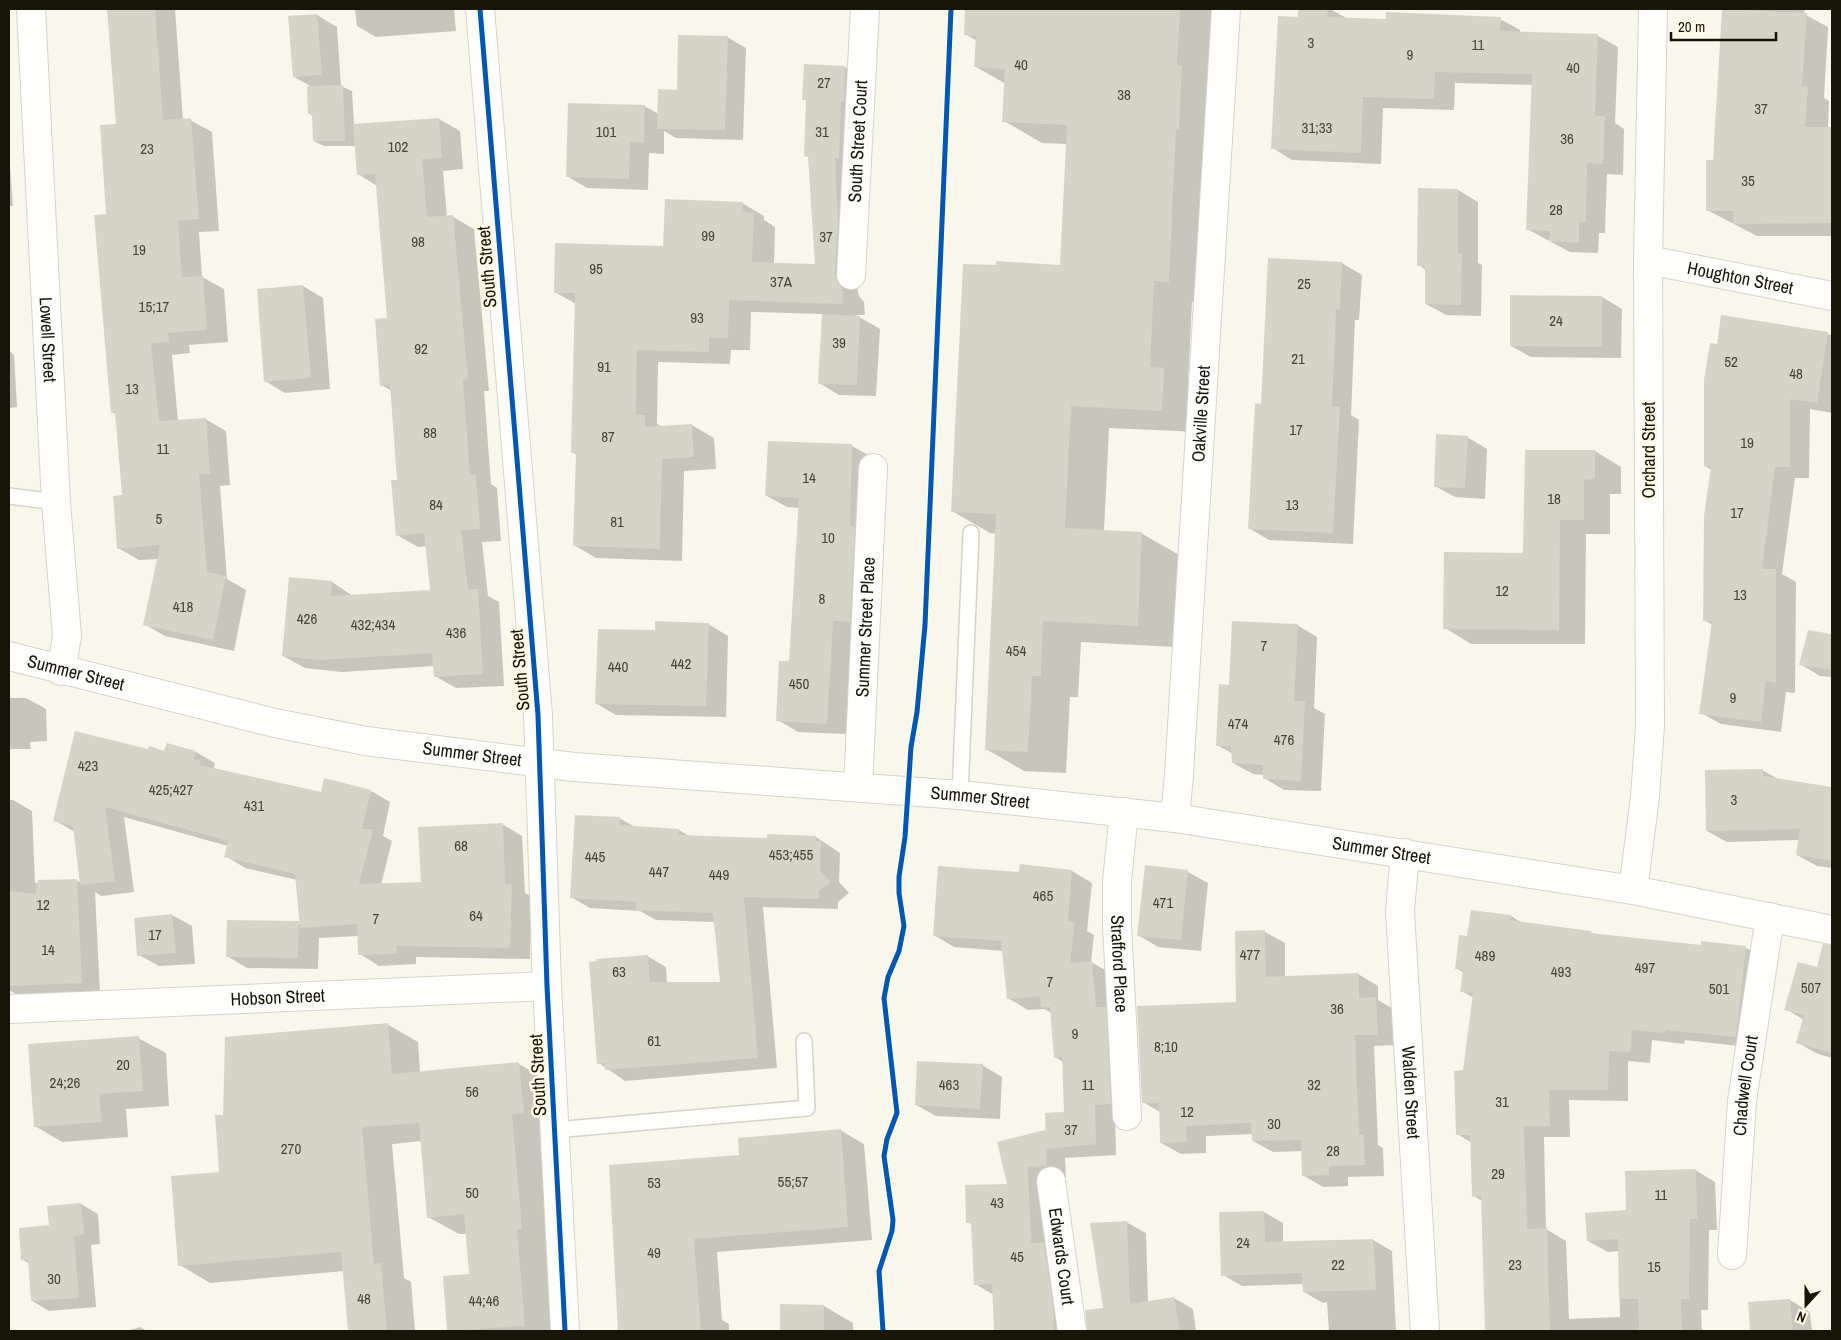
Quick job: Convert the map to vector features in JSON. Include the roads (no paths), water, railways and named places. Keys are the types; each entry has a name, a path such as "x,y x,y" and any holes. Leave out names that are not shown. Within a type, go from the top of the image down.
{"street":[{"name":"Lowell Street","path":"31,9 56,502 67,636 61,670"},
{"name":"South Street","path":"480,9 540,764 547,986 565,1331"},
{"name":"South Street Court","path":"852,275 865,9"},
{"name":"Oakville Street","path":"1175,818 1180,775 1226,9"},
{"name":"Orchard Street","path":"1633,890 1645,797 1650,726 1648,260 1653,9"},
{"name":"Houghton Street","path":"1648,260 1832,296"},
{"name":"Summer Street Place","path":"858,787 873,468"},
{"name":"Summer Street","path":"9,656 275,723 366,742 540,764 960,795 1175,818 1633,890 1832,930"},
{"name":"Strafford Place","path":"1124,812 1119,859 1117,918 1127,1116"},
{"name":"Walden Street","path":"1405,853 1400,911 1425,1331"},
{"name":"Chadwell Court","path":"1732,1255 1742,1101 1770,917"},
{"name":"Hobson Street","path":"9,1009 547,986"},
{"name":"Edwards Court","path":"1051,1181 1072,1331"}],"lane":[{"path":"9,496 56,502"},
{"path":"960,795 971,534"},
{"path":"554,1130 807,1108 804,1041"}]}
